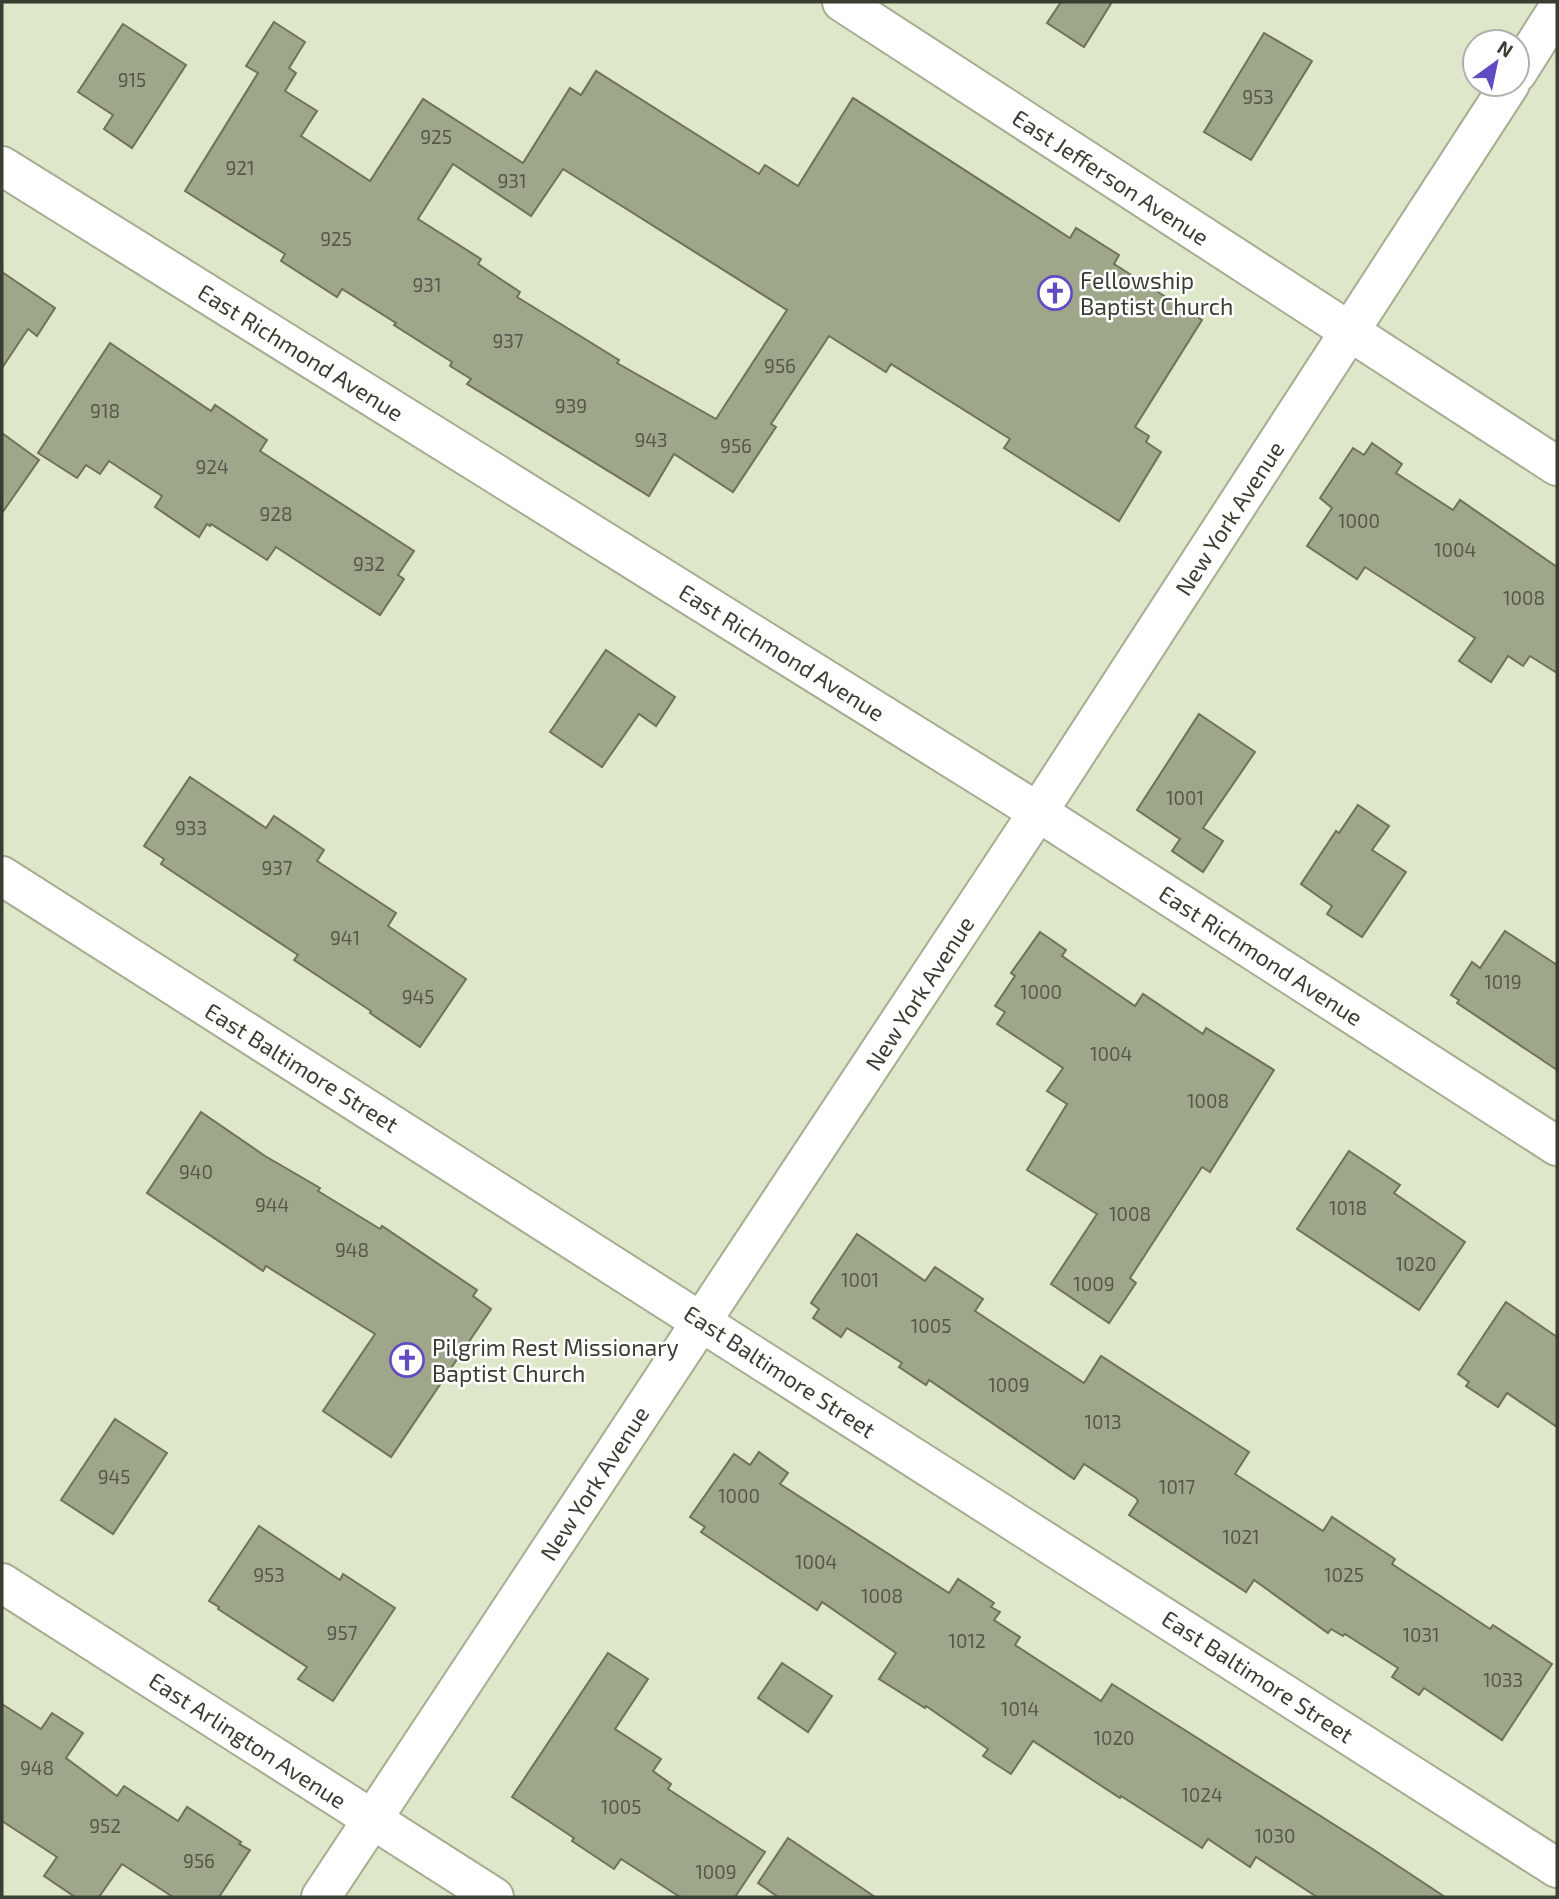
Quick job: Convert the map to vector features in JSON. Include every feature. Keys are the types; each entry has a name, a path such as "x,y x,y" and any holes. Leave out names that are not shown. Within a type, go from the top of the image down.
{"street":[{"name":"East Jefferson Avenue","path":"842,2 1557,466"},
{"path":"1531,51 1557,10"},
{"name":"New York Avenue","path":"321,1897 1038,812 1501,98"},
{"name":"East Richmond Avenue","path":"2,166 1038,812 1557,1146"},
{"name":"East Baltimore Street","path":"2,876 1557,1868"},
{"name":"East Arlington Avenue","path":"2,1583 494,1897"}],"building":[{"path":"1061,2 1112,2 1084,47 1047,23"},
{"path":"274,22 305,42 289,68 296,73 285,91 317,111 301,136 370,181 423,99 523,163 570,88 581,95 596,71 759,174 765,165 798,186 853,98 1070,238 1076,228 1119,255 1114,264 1202,320 1135,427 1149,436 1146,442 1161,452 1119,521 1004,448 1010,439 891,364 886,372 829,336 771,424 776,427 733,492 674,454 649,496 467,384 471,379 450,366 452,362 394,325 396,323 342,289 337,297 281,261 285,254 185,191 258,73 246,66","holes":["453,164 531,216 563,169 787,310 716,419 617,363 619,360 517,297 520,292 478,264 481,259 418,219"]},
{"path":"123,24 186,65 132,148 104,129 113,115 78,92"},
{"path":"1264,33 1312,61 1251,160 1204,132"},
{"path":"2,272 55,308 37,336 28,329 2,368"},
{"path":"110,343 211,411 215,405 267,440 260,451 414,551 398,575 404,579 380,615 276,547 267,560 211,524 207,524 199,537 155,507 162,496 109,461 100,474 86,465 77,478 38,453"},
{"path":"2,433 39,460 2,513"},
{"path":"1372,443 1402,464 1396,473 1453,510 1460,500 1557,567 1557,673 1530,656 1523,666 1508,656 1491,682 1459,661 1475,638 1365,567 1357,579 1307,546 1332,508 1320,498 1353,448 1364,455"},
{"path":"606,650 675,697 656,726 639,714 602,767 550,732"},
{"path":"1199,714 1255,752 1203,828 1223,841 1203,872 1172,851 1180,839 1137,810"},
{"path":"190,777 266,828 274,816 324,850 317,861 396,913 388,926 466,979 420,1047 294,960 298,955 161,864 164,859 144,846"},
{"path":"1358,805 1389,826 1372,850 1406,872 1362,937 1327,914 1332,906 1301,884 1336,831 1339,833"},
{"path":"1505,931 1557,965 1557,1070 1457,1003 1459,1000 1451,995 1472,962 1480,968"},
{"path":"1040,932 1066,950 1062,956 1135,1006 1143,994 1203,1034 1206,1028 1274,1070 1210,1172 1202,1167 1130,1278 1136,1283 1109,1323 1051,1284 1097,1214 1027,1170 1067,1104 1047,1091 1063,1068 997,1024 1005,1012 995,1006 1015,976 1011,973"},
{"path":"201,1112 265,1156 320,1188 318,1191 380,1229 382,1226 477,1290 473,1296 491,1309 391,1457 323,1411 375,1334 266,1266 263,1271 147,1193"},
{"path":"1349,1151 1400,1185 1394,1193 1465,1242 1419,1310 1297,1229"},
{"path":"857,1234 925,1281 935,1267 983,1299 975,1311 1084,1383 1101,1356 1249,1452 1235,1474 1323,1531 1332,1517 1395,1559 1392,1564 1490,1629 1493,1625 1552,1664 1502,1740 1424,1688 1419,1695 1392,1677 1398,1668 1345,1634 1343,1636 1331,1629 1328,1633 1254,1580 1246,1592 1129,1515 1138,1501 1136,1498 1084,1464 1074,1479 929,1380 926,1385 899,1367 902,1363 847,1328 841,1337 813,1318 819,1309 811,1303"},
{"path":"1506,1302 1557,1337 1557,1427 1507,1393 1498,1407 1466,1386 1469,1382 1458,1374"},
{"path":"115,1419 167,1453 113,1534 61,1500"},
{"path":"759,1452 788,1473 780,1484 949,1593 958,1579 994,1603 991,1607 1000,1612 994,1620 1020,1637 1015,1645 1101,1701 1112,1684 1445,1897 1317,1897 1256,1857 1250,1867 1208,1839 1202,1848 1033,1741 1011,1774 983,1756 988,1749 926,1706 925,1708 879,1679 896,1653 822,1602 817,1610 701,1532 705,1527 690,1517 734,1454 750,1465"},
{"path":"259,1526 340,1580 343,1574 395,1608 333,1701 298,1679 307,1667 209,1601"},
{"path":"608,1653 648,1679 615,1729 661,1759 653,1771 671,1784 668,1789 765,1852 735,1897 680,1897 621,1859 614,1869 572,1841 574,1838 512,1797"},
{"path":"782,1663 832,1696 808,1732 758,1698"},
{"path":"2,1704 41,1729 52,1713 83,1733 66,1758 117,1796 124,1786 178,1821 187,1807 250,1850 219,1897 173,1897 122,1864 99,1897 75,1897 44,1876 57,1857 2,1821"},
{"path":"788,1838 875,1897 778,1897 758,1883"}],"place":[{"name":"Fellowship Baptist Church","path":"1055,293"},
{"name":"Pilgrim Rest Missionary Baptist Church","path":"407,1360"}]}
